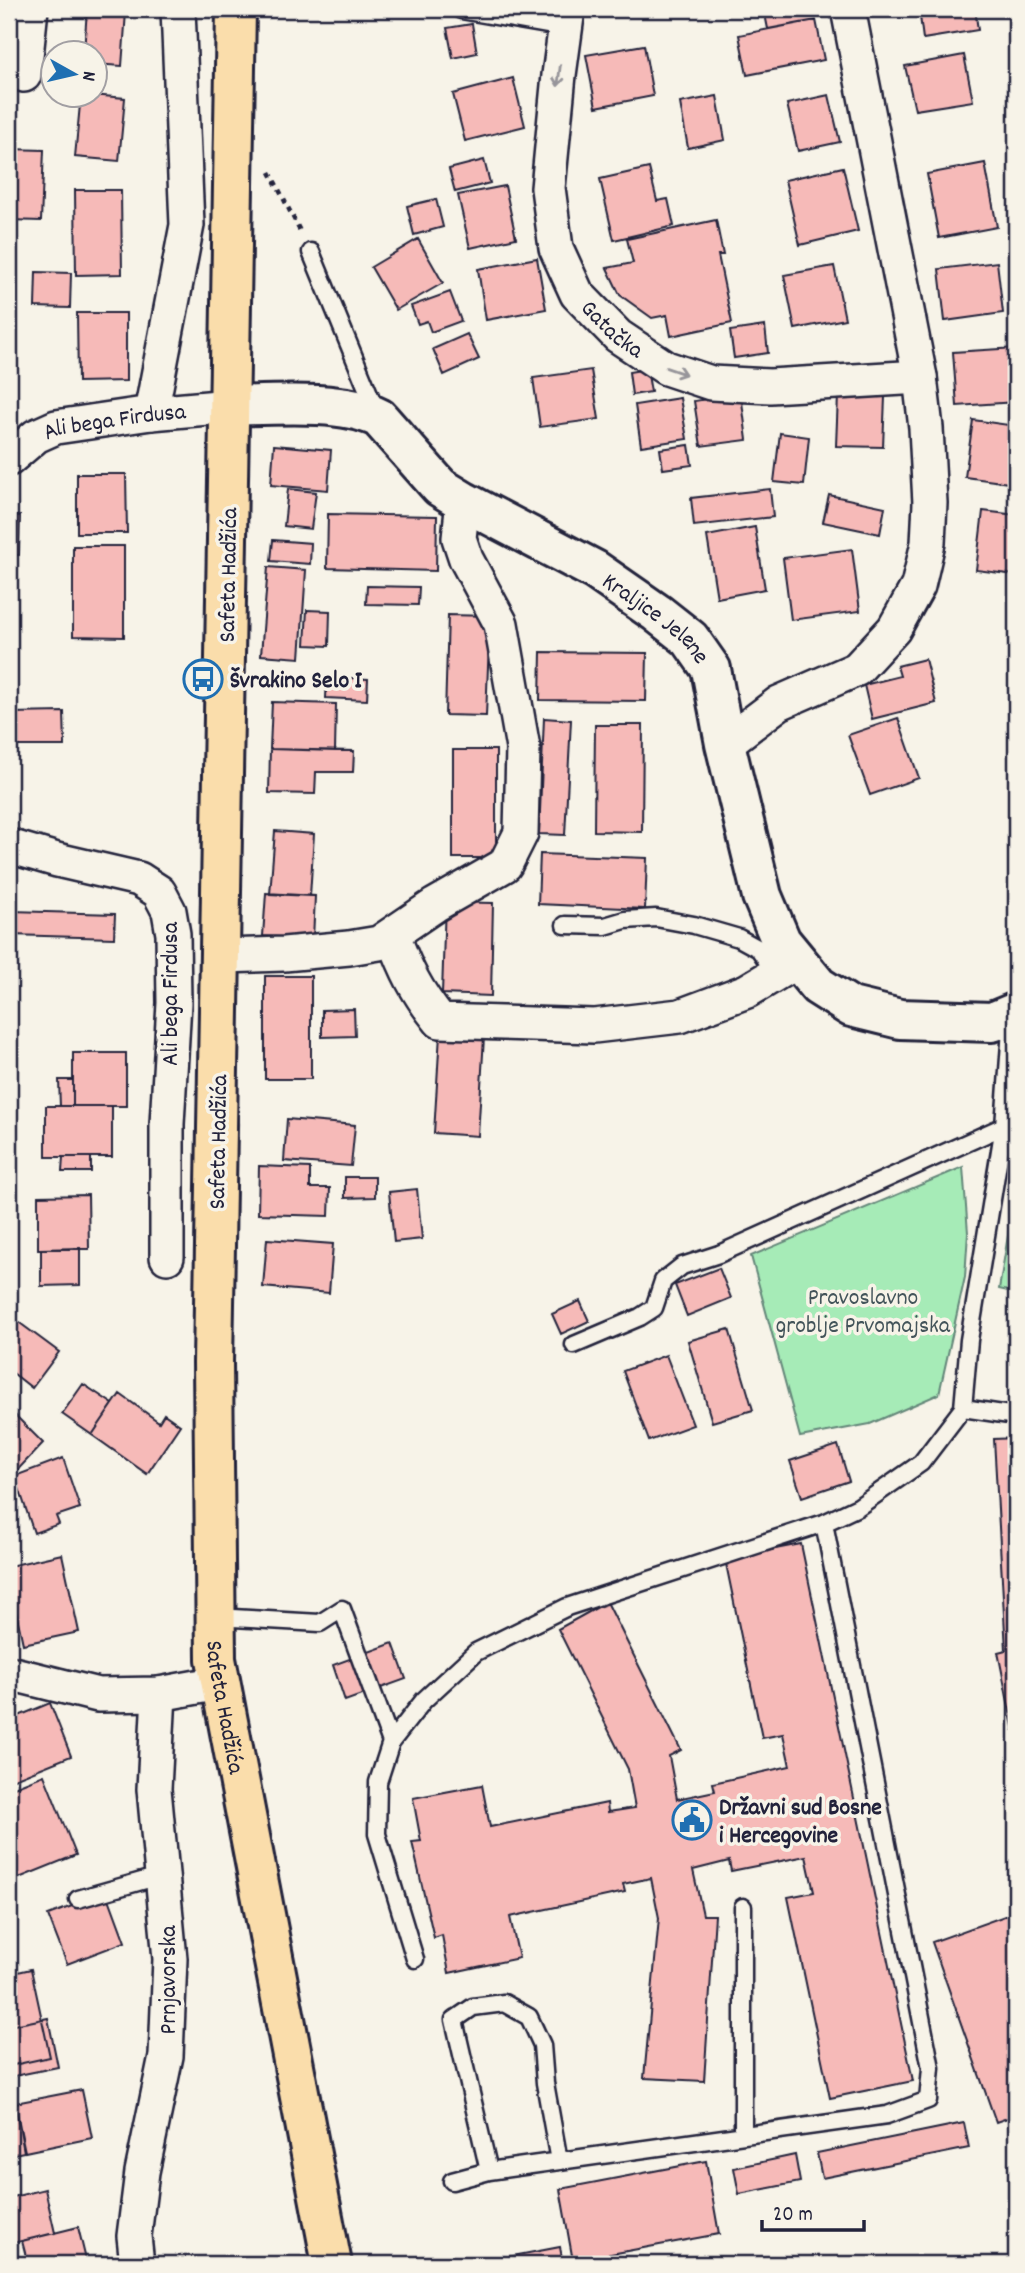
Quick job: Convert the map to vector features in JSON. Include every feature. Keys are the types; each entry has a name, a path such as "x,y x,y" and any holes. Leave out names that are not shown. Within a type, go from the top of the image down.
{"main road":[{"name":"Safeta Hadžića","path":"236,9 213,1363 215,1617 219,1683 332,2264"},
{"path":"230,406 342,408 369,413 379,418"},
{"name":"Kraljice Jelene","path":"379,418 440,487 463,502 595,570 690,639 711,669 725,744 762,896 781,941 787,967 851,1006 900,1019 992,1022 1014,1013"}],"street":[{"path":"24,75 31,9"},
{"path":"151,413 187,225 178,9"},
{"path":"725,744 779,703 857,669 894,629 918,586 928,543 930,503 920,377 848,9"},
{"name":"Gatačka","path":"567,18 548,188 556,248 577,295 618,337 666,368 711,383 769,386 920,377"},
{"name":"Ali bega Firdusa","path":"9,459 36,436 56,426 230,406"},
{"path":"221,956 349,948 380,943 435,905 505,865 521,833 523,748 501,624 466,559 459,538 463,502"},
{"name":"Ali bega Firdusa","path":"9,846 139,879 159,892 169,911 173,934 174,1003 167,1124 167,1257"},
{"path":"393,935 409,978 440,1021 594,1026 680,1016 747,991 787,967"},
{"path":"9,1673 98,1695 159,1694 219,1683"},
{"name":"Prnjavorska","path":"137,2264 134,2236 142,2172 166,2056 170,1959 154,1789 159,1694"}],"lane":[{"name":"Gatačka","path":"461,10 567,18"},
{"path":"311,252 379,418"},
{"path":"565,925 605,926 625,920 656,918 694,925 739,938 760,948 787,967"},
{"path":"415,1959 377,1834 378,1782 390,1742 424,1700 476,1653 566,1606 824,1523 858,1507 921,1462 963,1408 969,1340 1004,1126 1014,1013"},
{"path":"574,1345 640,1317 654,1308 663,1281 682,1266 719,1255 1004,1126"},
{"path":"963,1408 1016,1416"},
{"path":"452,2181 489,2171 887,2115 928,2100 931,2068 824,1523"},
{"path":"215,1617 320,1623 342,1609 390,1742"},
{"path":"78,1899 163,1875"},
{"path":"743,1907 743,2135"},
{"path":"489,2171 454,2020 473,2007 504,2003 529,2017 542,2045 545,2083 559,2161"}],"shaded area":[{"path":"444,9 551,9 548,30 443,16"}],"green space":[{"name":"Pravoslavno groblje Prvomajska","path":"963,1167 968,1233 965,1277 939,1394 870,1424 800,1437 751,1256"},
{"path":"1016,1188 1016,1293 999,1289"}],"building":[{"path":"87,9 126,12 122,66 108,65 108,38 85,38"},
{"path":"606,9 629,9 629,10 606,13"},
{"path":"764,9 814,9 816,20 768,29"},
{"path":"919,9 975,9 978,30 923,39"},
{"path":"816,20 824,60 747,75 739,35"},
{"path":"472,24 477,53 453,58 447,28"},
{"path":"1016,41 1016,91 1010,42"},
{"path":"644,45 653,96 596,107 586,55"},
{"path":"964,55 973,101 915,110 905,66"},
{"path":"513,78 525,126 465,141 453,94"},
{"path":"829,95 840,142 798,151 787,104"},
{"path":"108,96 125,98 119,161 75,157 80,108 108,108"},
{"path":"717,96 725,140 688,148 680,103"},
{"path":"9,149 44,150 41,221 9,220"},
{"path":"484,160 490,183 455,192 449,169"},
{"path":"985,163 997,227 939,238 927,174"},
{"path":"843,167 858,231 800,245 785,180"},
{"path":"649,168 657,201 668,199 674,226 614,240 600,179"},
{"path":"505,186 516,238 470,248 458,195"},
{"path":"75,190 121,190 122,274 76,275"},
{"path":"436,199 443,227 414,235 407,206"},
{"path":"716,220 723,255 718,255 732,323 671,336 667,315 652,318 620,295 607,268 633,263 627,239"},
{"path":"418,239 443,283 396,310 371,267"},
{"path":"537,258 546,309 486,320 478,269"},
{"path":"997,262 1003,313 945,321 939,269"},
{"path":"834,266 845,319 795,329 784,275"},
{"path":"36,272 71,273 70,308 35,307"},
{"path":"450,292 461,321 431,332 427,321 418,324 411,306"},
{"path":"77,313 126,313 126,381 78,382"},
{"path":"765,326 768,353 734,358 730,331"},
{"path":"467,334 479,359 444,375 433,349"},
{"path":"1016,348 1016,402 957,406 953,352"},
{"path":"647,369 651,392 632,395 629,372"},
{"path":"591,370 599,419 540,427 533,378"},
{"path":"741,394 747,440 701,446 694,401"},
{"path":"838,395 885,397 883,447 836,446"},
{"path":"680,398 687,439 641,446 635,405"},
{"path":"973,420 1016,426 1016,484 965,477"},
{"path":"780,433 809,437 804,485 774,482"},
{"path":"274,445 331,450 328,490 271,485"},
{"path":"689,445 692,465 663,469 660,449"},
{"path":"77,474 126,474 127,533 77,533"},
{"path":"288,489 316,492 311,529 284,526"},
{"path":"770,489 773,517 694,526 691,498"},
{"path":"829,495 885,507 880,534 823,522"},
{"path":"983,511 1016,515 1016,575 976,570"},
{"path":"328,514 437,516 436,571 327,568"},
{"path":"9,516 20,516 19,555 9,555"},
{"path":"755,527 765,589 717,598 707,536"},
{"path":"273,540 311,543 310,564 271,561"},
{"path":"73,546 124,546 124,637 73,636"},
{"path":"852,549 860,611 791,620 783,558"},
{"path":"268,567 306,570 300,658 261,655"},
{"path":"367,586 419,587 418,605 366,604"},
{"path":"307,610 330,611 329,646 305,645"},
{"path":"448,615 490,616 486,716 445,715"},
{"path":"541,652 647,653 646,701 540,700"},
{"path":"925,659 936,703 872,719 864,685 900,676 897,666"},
{"path":"327,677 368,679 367,700 326,698"},
{"path":"272,702 336,704 335,751 270,749"},
{"path":"64,712 65,746 10,746 10,713"},
{"path":"544,718 571,720 565,835 539,834"},
{"path":"898,718 919,778 870,795 848,735"},
{"path":"595,725 643,725 642,832 594,831"},
{"path":"270,749 354,751 353,772 316,772 315,794 269,793"},
{"path":"453,750 496,750 496,858 453,858"},
{"path":"275,831 314,834 310,896 270,894"},
{"path":"540,854 647,858 645,909 538,904"},
{"path":"266,893 315,896 313,939 263,936"},
{"path":"445,902 493,903 491,996 442,994"},
{"path":"11,911 115,914 114,938 10,935"},
{"path":"265,976 311,976 311,1079 265,1079"},
{"path":"354,1009 355,1036 322,1037 322,1010"},
{"path":"440,1034 484,1037 478,1136 434,1133"},
{"path":"73,1053 126,1053 126,1106 73,1106"},
{"path":"59,1080 73,1080 73,1106 60,1106"},
{"path":"46,1106 112,1106 112,1157 46,1157"},
{"path":"287,1119 355,1125 351,1166 284,1161"},
{"path":"63,1157 91,1157 91,1172 62,1172"},
{"path":"259,1166 310,1168 310,1188 330,1188 329,1216 258,1214"},
{"path":"345,1177 375,1177 375,1197 345,1198"},
{"path":"417,1189 422,1239 394,1242 389,1192"},
{"path":"88,1195 89,1249 38,1249 38,1196"},
{"path":"267,1239 333,1244 329,1293 263,1287"},
{"path":"80,1248 80,1285 41,1286 41,1249"},
{"path":"719,1268 731,1298 687,1316 675,1285"},
{"path":"580,1301 589,1321 561,1334 552,1314"},
{"path":"9,1315 59,1352 32,1388 9,1370"},
{"path":"729,1329 753,1410 712,1422 688,1341"},
{"path":"666,1355 693,1425 649,1441 623,1371"},
{"path":"83,1384 113,1404 92,1435 62,1414"},
{"path":"120,1394 159,1422 164,1414 180,1425 147,1474 92,1435"},
{"path":"9,1409 43,1443 9,1479"},
{"path":"1016,1438 1016,1742 998,1652 1006,1650 994,1439"},
{"path":"838,1445 849,1481 802,1497 790,1461"},
{"path":"63,1458 80,1508 56,1516 59,1524 34,1533 15,1476"},
{"name":"Državni sud Bosne i Hercegovine","path":"801,1544 913,2081 830,2098 788,1897 814,1892 806,1856 731,1871 729,1861 693,1870 703,1915 715,1915 704,2081 644,2078 659,1918 651,1878 623,1884 625,1892 510,1917 519,1958 449,1973 442,1935 434,1938 412,1842 421,1841 413,1798 482,1785 490,1827 607,1803 608,1812 635,1808 628,1769 558,1629 607,1602 681,1750 669,1756 677,1799 715,1791 713,1783 790,1766 783,1734 762,1738 725,1559"},
{"path":"62,1554 79,1632 23,1644 9,1579 9,1566"},
{"path":"393,1643 406,1679 345,1701 333,1665"},
{"path":"50,1703 71,1756 9,1781 9,1720"},
{"path":"44,1775 76,1855 9,1882 9,1789"},
{"path":"107,1893 125,1942 67,1964 48,1915"},
{"path":"1013,1913 1016,1923 1016,2115 996,2122 932,1942"},
{"path":"31,1969 50,2057 9,2066 9,1974"},
{"path":"48,2018 58,2067 9,2077 9,2026"},
{"path":"82,2090 92,2138 25,2152 15,2103"},
{"path":"15,2103 24,2152 9,2155 9,2104"},
{"path":"964,2123 969,2148 822,2178 817,2153"},
{"path":"795,2155 800,2182 739,2194 734,2168"},
{"path":"706,2161 719,2234 573,2261 560,2189"},
{"path":"45,2189 55,2233 13,2243 9,2225 9,2198"},
{"path":"78,2227 87,2264 28,2264 22,2241"},
{"path":"560,2247 563,2264 471,2264"}],"place":[{"name":"Švrakino Selo I","path":"203,679"},
{"name":"Državni sud Bosne i Hercegovine","path":"692,1820"}]}
